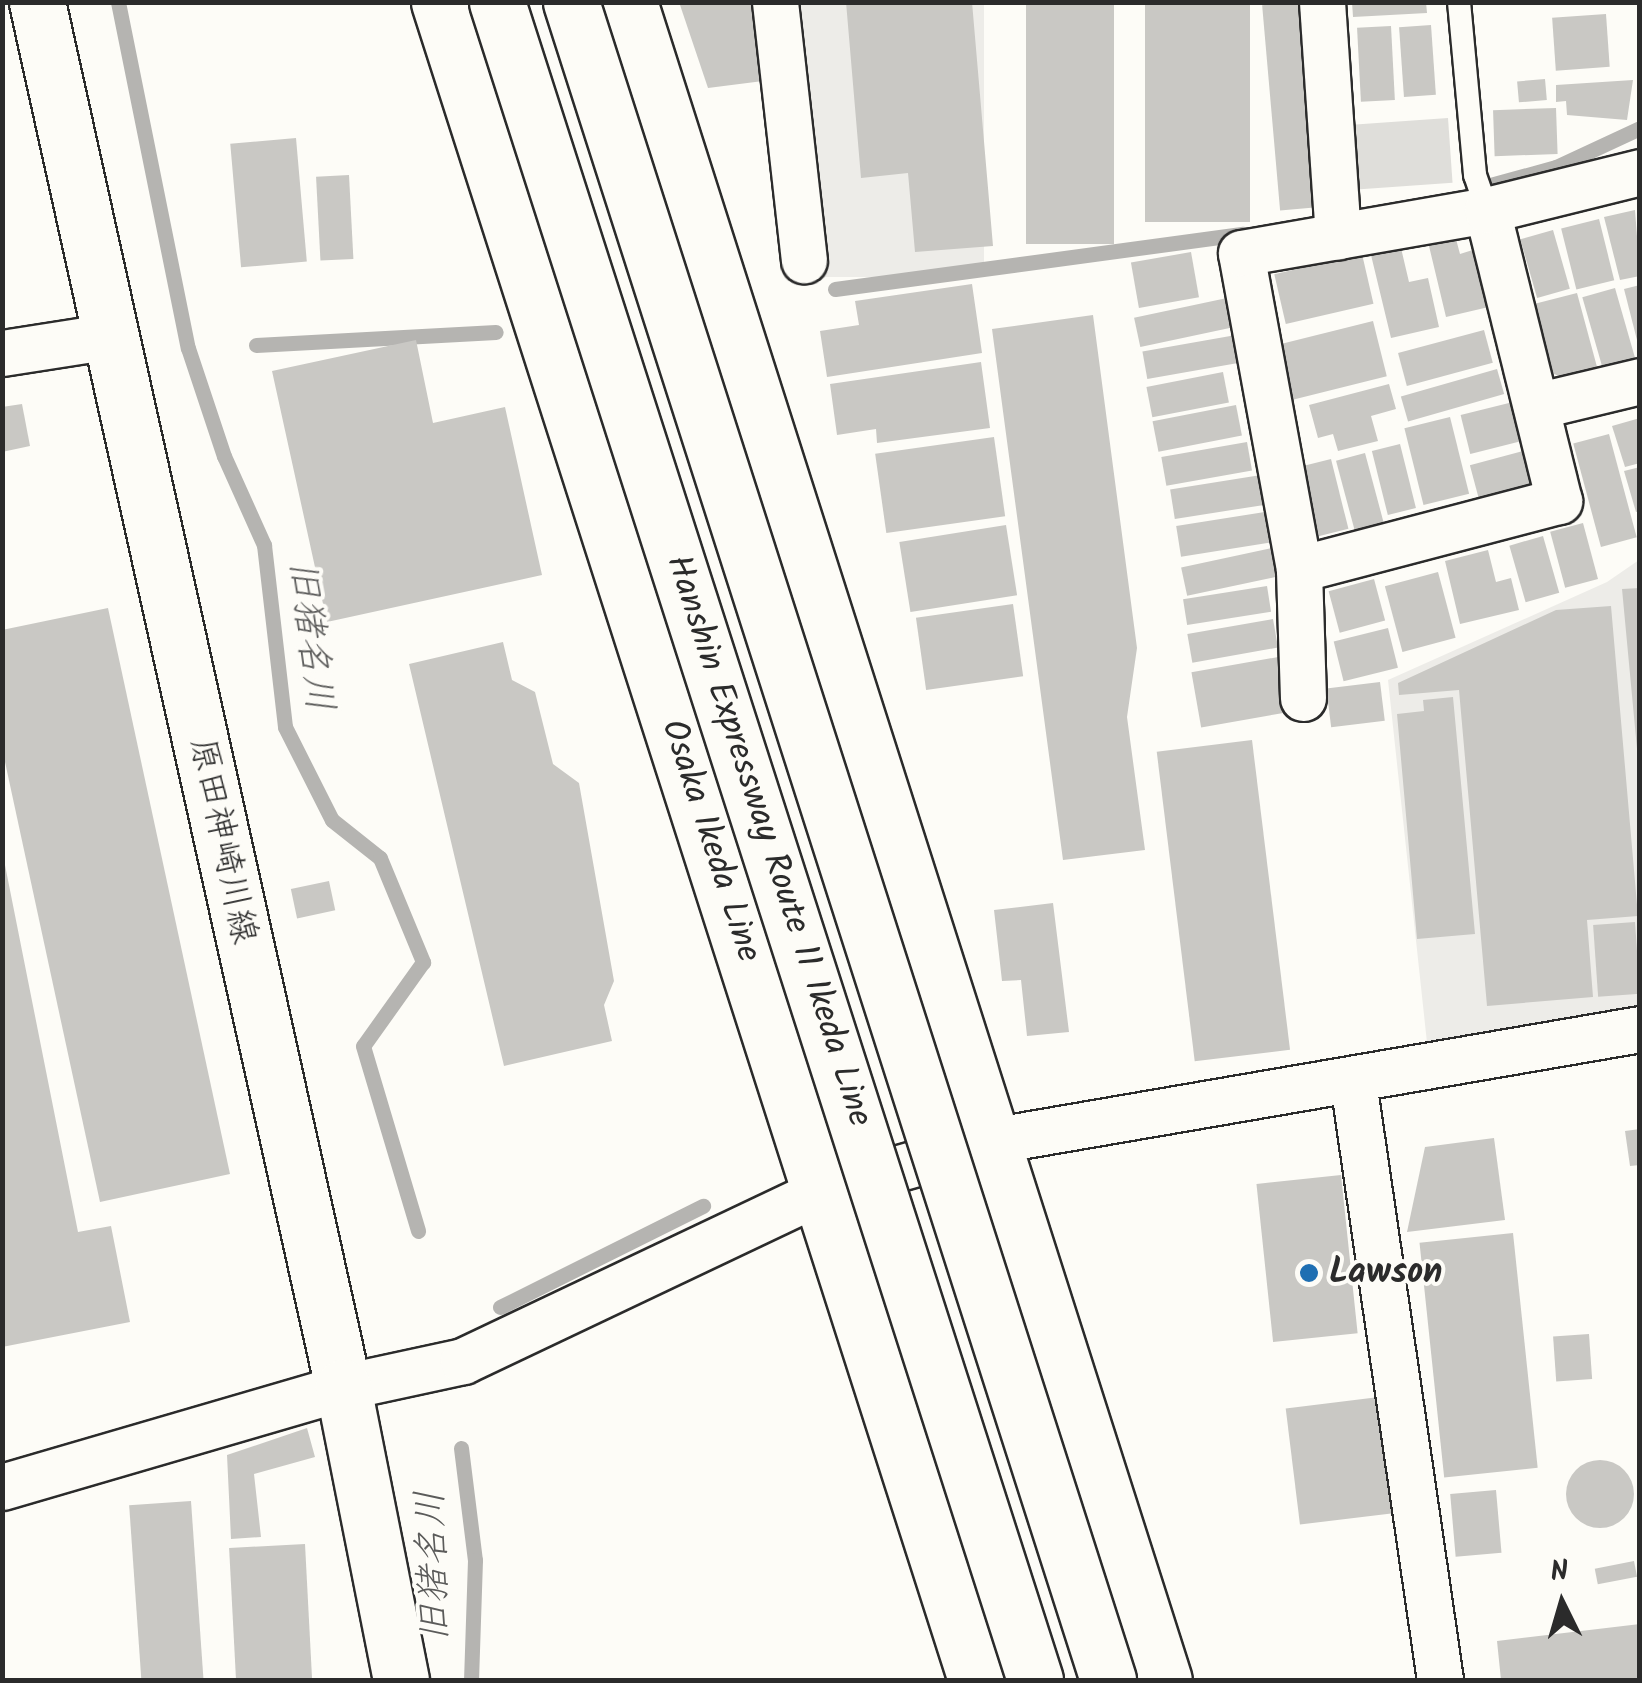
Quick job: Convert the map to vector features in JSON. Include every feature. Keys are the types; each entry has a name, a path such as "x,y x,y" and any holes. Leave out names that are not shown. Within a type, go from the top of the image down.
{"main road":[{"name":"原田神崎川線","path":"37,2 343,1387 401,1680"},
{"name":"Osaka Ikeda Line","path":"439,2 823,1190 976,1680"},
{"name":"Hanshin Expressway Route 11 Ikeda Line","path":"497,2 1036,1680"},
{"name":"Hanshin Expressway Route 11 Ikeda Line","path":"571,2 1108,1680"},
{"path":"629,2 996,1140 1164,1680"}],"street":[{"path":"775,2 804,260"},
{"path":"1322,2 1337,223"},
{"path":"1303,698 1299,569 1241,253 1337,223 1481,195 1640,172"},
{"path":"1299,569 1559,501 1481,195"},
{"path":"2,353 110,336"},
{"path":"1536,406 1640,381"},
{"path":"2,1487 343,1387 463,1361 823,1190 996,1140 1353,1082 1640,1029"},
{"path":"1353,1082 1440,1680"}],"lane":[{"path":"1459,2 1481,195"}],"shaded area":[{"path":"798,3 984,3 984,277 798,277"},
{"path":"1448,118 1453,183 1357,190 1352,125"},
{"path":"1639,560 1639,1007 1428,1052 1388,680 1607,582"}],"building":[{"path":"679,2 754,2 763,81 708,88"},
{"path":"846,2 972,2 993,246 915,252 908,173 861,178"},
{"path":"1026,2 1114,2 1114,244 1026,244"},
{"path":"1145,2 1250,2 1250,222 1145,222"},
{"path":"1299,2 1317,207 1280,210 1262,5"},
{"path":"1352,2 1426,2 1427,13 1353,17"},
{"path":"1606,14 1610,67 1556,71 1552,18"},
{"path":"1431,25 1436,95 1404,97 1399,27"},
{"path":"1391,26 1395,100 1361,102 1357,28"},
{"path":"1545,79 1547,100 1519,102 1517,81"},
{"path":"1633,80 1627,120 1567,115 1566,101 1556,102 1556,85"},
{"path":"1556,108 1558,154 1495,156 1493,110"},
{"path":"296,138 307,262 241,267 230,144"},
{"path":"349,175 353,259 320,261 316,177"},
{"path":"1635,210 1640,276 1620,280 1604,217"},
{"path":"1599,219 1614,280 1576,290 1561,228"},
{"path":"1553,230 1570,289 1537,298 1520,239"},
{"path":"1456,239 1460,254 1479,248 1493,306 1446,317 1429,246"},
{"path":"1401,248 1409,282 1428,278 1439,327 1391,338 1371,255"},
{"path":"1191,252 1199,297 1139,308 1131,263"},
{"path":"1362,254 1373,304 1286,324 1274,274"},
{"path":"972,284 982,353 827,377 820,331 859,325 855,301"},
{"path":"1640,285 1640,343 1638,344 1624,289"},
{"path":"1615,288 1637,364 1604,373 1582,297"},
{"path":"1577,293 1600,378 1576,384 1552,373 1534,304"},
{"path":"1227,298 1233,327 1140,347 1134,318"},
{"path":"1093,315 1137,648 1127,717 1145,850 1063,860 992,329"},
{"path":"1373,321 1387,376 1291,400 1277,345"},
{"path":"1484,330 1493,363 1407,386 1398,353"},
{"path":"1236,335 1241,363 1147,379 1142,351"},
{"path":"416,340 433,423 505,407 542,575 327,622 272,371"},
{"path":"981,362 990,428 877,443 876,429 837,435 830,384"},
{"path":"1497,369 1504,394 1408,422 1401,397"},
{"path":"1223,372 1229,402 1152,417 1146,387"},
{"path":"1389,384 1396,409 1371,416 1378,441 1338,451 1333,434 1318,438 1309,405"},
{"path":"1513,402 1523,441 1470,454 1461,415"},
{"path":"22,404 30,446 2,452 2,407"},
{"path":"1236,405 1242,435 1158,452 1153,421"},
{"path":"1450,417 1469,494 1424,505 1404,428"},
{"path":"1640,418 1640,463 1625,467 1612,426"},
{"path":"1609,434 1637,537 1601,547 1573,444"},
{"path":"994,437 1005,516 886,533 875,454"},
{"path":"1247,442 1252,471 1166,486 1161,457"},
{"path":"1400,444 1416,508 1388,515 1372,451"},
{"path":"1523,451 1533,488 1480,502 1470,465"},
{"path":"1365,453 1384,525 1355,533 1336,461"},
{"path":"1331,459 1348,529 1314,537 1297,467"},
{"path":"1640,467 1640,511 1636,512 1624,471"},
{"path":"1261,475 1266,505 1175,519 1170,489"},
{"path":"1271,511 1276,542 1181,557 1176,526"},
{"path":"1583,523 1598,579 1565,588 1550,532"},
{"path":"1006,525 1017,595 910,612 899,542"},
{"path":"1543,536 1559,593 1526,602 1509,546"},
{"path":"1277,547 1283,575 1187,596 1181,567"},
{"path":"1488,550 1496,582 1511,578 1519,610 1460,624 1445,561"},
{"path":"1438,572 1456,638 1402,652 1385,586"},
{"path":"1374,579 1385,621 1340,633 1329,591"},
{"path":"1267,586 1271,612 1187,625 1183,599"},
{"path":"1640,588 1640,749 1637,749 1622,589"},
{"path":"1013,604 1023,676 926,690 916,618"},
{"path":"1611,606 1638,916 1587,920 1593,997 1487,1006 1459,690 1399,695 1398,683 1556,610"},
{"path":"108,608 230,1174 100,1202 2,748 2,630"},
{"path":"1273,619 1278,648 1192,663 1187,634"},
{"path":"1388,628 1398,668 1344,681 1334,642"},
{"path":"503,642 512,680 535,692 553,764 579,783 614,981 604,1005 612,1041 504,1066 409,664"},
{"path":"1284,656 1294,711 1201,727 1191,672"},
{"path":"1380,682 1385,721 1331,727 1326,689"},
{"path":"1453,697 1475,934 1417,939 1397,714 1424,711 1423,700"},
{"path":"1252,740 1290,1050 1195,1061 1157,752"},
{"path":"4,860 78,1232 111,1226 130,1322 2,1347"},
{"path":"329,881 335,910 297,918 291,889"},
{"path":"1053,903 1069,1032 1027,1036 1021,980 1002,981 994,910"},
{"path":"1635,922 1640,994 1598,997 1593,925"},
{"path":"1640,1129 1640,1165 1630,1166 1625,1131"},
{"path":"1494,1138 1505,1220 1407,1232 1425,1147"},
{"path":"1341,1175 1358,1333 1273,1342 1256,1184"},
{"path":"1513,1233 1538,1468 1444,1478 1420,1243"},
{"path":"1589,1334 1592,1379 1556,1381 1553,1337"},
{"path":"1379,1397 1393,1513 1300,1525 1286,1408"},
{"path":"307,1428 315,1457 254,1474 261,1537 231,1539 227,1455"},
{"path":"1600,1460 1624,1470 1634,1494 1624,1518 1600,1528 1576,1518 1566,1494 1576,1470"},
{"path":"1496,1490 1501,1553 1456,1557 1450,1494"},
{"path":"191,1501 203,1680 141,1680 129,1505"},
{"path":"305,1544 312,1680 236,1680 229,1548"},
{"path":"1634,1561 1637,1577 1598,1584 1595,1569"},
{"path":"1640,1624 1640,1680 1501,1680 1497,1641"}],"waterway":[{"name":"旧猪名川","path":"118,2 188,348 224,456 264,545 285,727 332,820 380,858 423,962 363,1046 418,1231"},
{"path":"1472,190 1556,167 1640,128"},
{"path":"835,289 1243,234"},
{"path":"256,345 496,332"},
{"path":"500,1307 703,1206"},
{"name":"旧猪名川","path":"461,1448 475,1560 471,1680"}],"place":[{"name":"Lawson","path":"1309,1273"}]}
